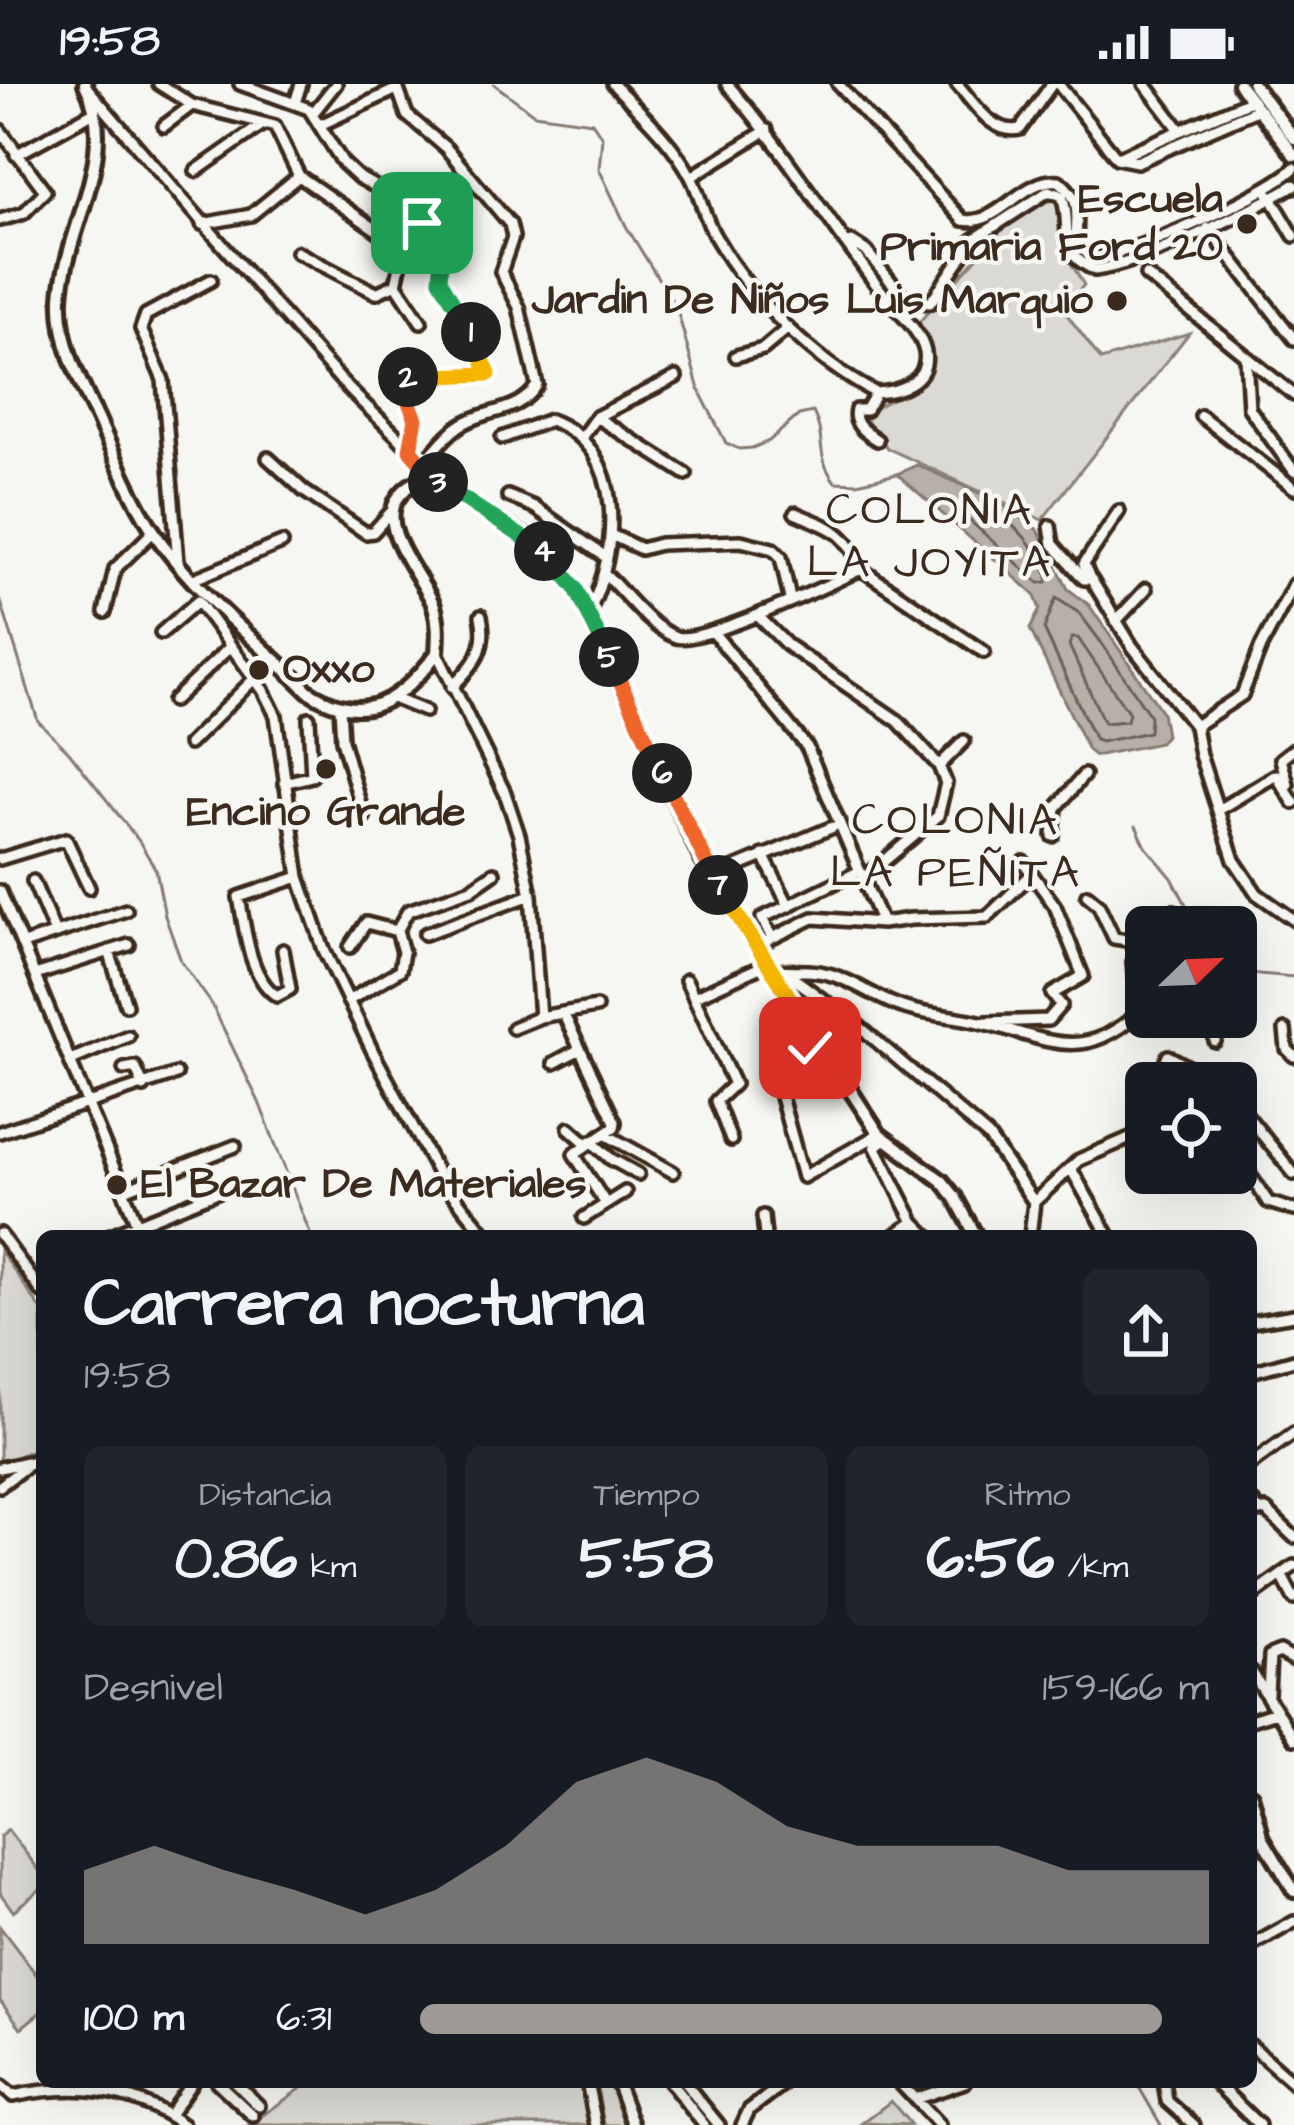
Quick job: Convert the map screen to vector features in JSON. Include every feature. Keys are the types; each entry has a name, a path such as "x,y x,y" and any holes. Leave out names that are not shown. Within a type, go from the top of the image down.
{"main road":[{"path":"1239,84 1294,155"},
{"path":"1253,84 1294,137"},
{"path":"87,87 94,112 92,181 67,260 61,299 64,342 120,466 154,531 178,562 308,691 340,706 365,707 394,698 414,684 437,653 436,611 390,513 404,490 432,479 539,545 562,569 589,612 713,877 756,946 882,1137 942,1181 973,1230"},
{"path":"1257,1816 1263,1838 1294,1891"}],"street":[{"path":"158,84 192,105 275,126 298,176 404,249 396,284 421,322"},
{"path":"240,84 270,89 311,111 358,177 391,194 441,240 440,280 466,320 489,374 400,381 416,419 410,450"},
{"path":"295,104 301,84"},
{"path":"311,111 336,84"},
{"path":"613,84 691,177 716,240 788,328 813,352 876,393 909,386 925,366 917,334 881,292 767,130 727,84"},
{"path":"838,84 963,220 975,222 1036,183 1059,182 1078,203 1078,244 1092,257 1125,253 1294,185"},
{"path":"957,84 996,128 1008,132 1020,129 1055,84 1117,158 1137,162 1255,104"},
{"path":"1144,84 1180,130"},
{"path":"320,124 397,86 407,116 446,148 510,224 513,237 500,267 519,307 537,385 517,403 458,426 423,464"},
{"path":"87,87 202,224 432,479"},
{"path":"1117,158 1255,104"},
{"path":"164,126 192,105"},
{"path":"16,155 94,112"},
{"path":"196,171 263,124"},
{"path":"0,130 45,191 24,213 0,220"},
{"path":"691,177 767,130"},
{"path":"847,240 866,251 906,300 930,303 973,240 1049,191 1062,196 1065,204 1071,255 1095,270 1116,266 1208,227 1269,193 1294,168"},
{"path":"202,224 251,215 298,176"},
{"path":"1269,193 1294,236"},
{"path":"1208,227 1294,339"},
{"path":"297,252 376,293 396,284"},
{"path":"1146,274 1294,395"},
{"path":"178,562 163,380 141,329 146,316 211,280"},
{"path":"736,356 764,350 788,328"},
{"path":"1246,357 1249,408 1294,471"},
{"path":"581,438 596,417 676,377"},
{"path":"876,393 866,410 856,410 855,416 858,425 877,440"},
{"path":"1201,416 1294,488"},
{"path":"596,417 686,473"},
{"path":"502,438 550,421 581,438 606,481 611,535 605,574 589,612"},
{"path":"268,458 287,478 366,533 374,532 390,513"},
{"path":"508,496 534,507 607,558"},
{"path":"1119,512 1084,564 1116,621 1195,726 1234,860 1257,894 1294,920"},
{"path":"795,513 837,531 848,541 860,569 984,652"},
{"path":"1050,526 1053,544 1084,579 1091,580"},
{"path":"104,612 116,568 154,531"},
{"path":"611,535 641,549 741,541 773,549 781,557 790,598"},
{"path":"194,579 282,543"},
{"path":"605,574 670,635 686,640 758,616 860,569"},
{"path":"1195,726 1242,694 1294,584"},
{"path":"1116,621 1146,589"},
{"path":"161,632 196,600 276,716 298,878 348,1001 442,1181 479,1230"},
{"path":"452,686 481,653 485,635 481,616"},
{"path":"758,616 788,645 898,721 939,766 946,783 938,816 862,875 762,918 772,938"},
{"path":"713,632 807,747 882,923"},
{"path":"240,658 256,640"},
{"path":"172,701 231,646"},
{"path":"437,653 505,794 531,895 540,1017"},
{"path":"189,744 254,678"},
{"path":"394,698 425,711"},
{"path":"340,706 342,740 364,817"},
{"path":"284,783 312,776 309,718"},
{"path":"939,766 964,741"},
{"path":"1294,749 1281,759 1294,798"},
{"path":"1053,836 1056,808 1084,775"},
{"path":"1219,810 1276,775 1294,798"},
{"path":"713,877 833,827"},
{"path":"0,859 66,838 88,889"},
{"path":"763,855 789,906"},
{"path":"981,1022 1048,1020 1061,1005 1052,994 1083,976 1055,906 1024,862"},
{"path":"348,1001 400,970 404,952 397,932 408,911 471,890 494,873"},
{"path":"756,946 813,919 882,923 987,917 1032,874"},
{"path":"283,950 290,988 277,996 270,993 250,952 238,897 298,878"},
{"path":"34,881 55,932"},
{"path":"0,891 140,1230 227,1188"},
{"path":"425,934 531,895"},
{"path":"1087,895 1098,904 1114,938 1125,940"},
{"path":"1276,910 1294,904"},
{"path":"22,944 126,910"},
{"path":"350,947 365,923 397,932"},
{"path":"35,975 129,945"},
{"path":"109,951 126,1005"},
{"path":"774,968 860,1027 988,1136 1034,1202"},
{"path":"694,997 774,968 833,975 893,1004 1067,1045 1110,1032 1125,1021"},
{"path":"686,980 734,1084 716,1098 731,1140"},
{"path":"513,1028 540,1017 596,1006"},
{"path":"563,1013 615,1122 574,1155 606,1204"},
{"path":"1285,1030 1287,1049 1294,1056"},
{"path":"70,1060 128,1036"},
{"path":"775,1067 819,1044"},
{"path":"554,1063 580,1048"},
{"path":"773,1080 827,1056"},
{"path":"124,1069 135,1066 143,1087"},
{"path":"0,1132 176,1074"},
{"path":"780,1093 803,1178 882,1137"},
{"path":"569,1128 638,1174"},
{"path":"1257,1128 1294,1174"},
{"path":"604,1134 674,1172"},
{"path":"882,1137 875,1146 922,1230"},
{"path":"1031,1230 1034,1202 1071,1168 1125,1139"},
{"path":"124,1190 235,1146"},
{"path":"1071,1168 1106,1230"},
{"path":"1257,1186 1266,1200 1294,1213"},
{"path":"584,1218 625,1192"},
{"path":"763,1216 764,1230"},
{"path":"903,1230 914,1222"},
{"path":"0,1234 36,1284"},
{"path":"1257,1321 1294,1315"},
{"path":"1257,1370 1294,1360"},
{"path":"1257,1460 1294,1433"},
{"path":"0,1486 36,1457"},
{"path":"0,1468 27,1462"},
{"path":"1257,1508 1266,1510 1294,1537"},
{"path":"1257,1593 1294,1566"},
{"path":"1282,1576 1294,1599"},
{"path":"1268,1699 1270,1656 1280,1652 1294,1660"},
{"path":"1257,1681 1294,1739"},
{"path":"1257,1718 1276,1712"},
{"path":"1257,1943 1294,1922"},
{"path":"1257,2051 1294,2084"},
{"path":"0,2086 13,2096 44,2088"},
{"path":"97,2088 169,2115 183,2125"},
{"path":"123,2096 126,2088"},
{"path":"169,2115 188,2088"},
{"path":"227,2088 256,2111 239,2088"},
{"path":"588,2088 596,2125"},
{"path":"618,2088 632,2125"},
{"path":"675,2088 704,2125"},
{"path":"689,2088 718,2125"},
{"path":"742,2125 749,2110 778,2088"},
{"path":"905,2088 939,2125"},
{"path":"915,2099 947,2088"},
{"path":"1165,2088 1167,2101 1194,2125"},
{"path":"1221,2088 1259,2125"}],"shaded area":[{"path":"1062,196 1071,263 1084,285 1062,308 1101,360 1189,333 1042,520 887,448 865,418 924,383 920,321 1018,212"},
{"path":"0,1250 36,1302 36,1449 0,1464"},
{"path":"8,1830 36,1866 36,1893 13,1911 0,1893 0,1837"},
{"path":"0,1927 36,1974 36,2016 21,2028 0,2000"},
{"path":"301,2088 582,2088 590,2125 249,2125"},
{"path":"597,2088 613,2088 627,2125 604,2125"},
{"path":"891,2101 911,2125 862,2123"}],"water":[{"path":"917,465 1001,503 1038,530 1068,589 1089,605 1162,712 1166,735 1160,743 1095,756 1088,750 1030,629 1040,609 1034,594 897,474"}],"waterway":[{"path":"494,84 534,114 592,122 602,137 599,169 626,226 677,309 699,390 726,443 752,448 769,441 799,415 813,412 825,463 835,482 857,483 897,474"},
{"path":"0,599 38,721 69,752 156,870 181,961 211,1003 259,1102 309,1230"},
{"path":"1136,826 1187,906"},
{"path":"1257,974 1294,977"},
{"path":"1139,2088 1161,2125"}],"place":[{"name":"Escuela Primaria Ford 20","path":"1247,224"},
{"name":"Jardin De Niños Luis Marquio","path":"1117,301"},
{"name":"Oxxo","path":"259,670"},
{"name":"Encino Grande","path":"326,769"},
{"name":"El Bazar De Materiales","path":"117,1185"}],"district":[{"name":"COLONIA LA JOYITA","path":"930,537"},
{"name":"COLONIA LA PEÑITA","path":"956,847"}],"route":[{"path":"422,223 443,244 440,280 466,320 489,374 404,377 400,381 416,419 410,450 432,479 539,545 575,587 702,860 819,1044 810,1048"}]}
